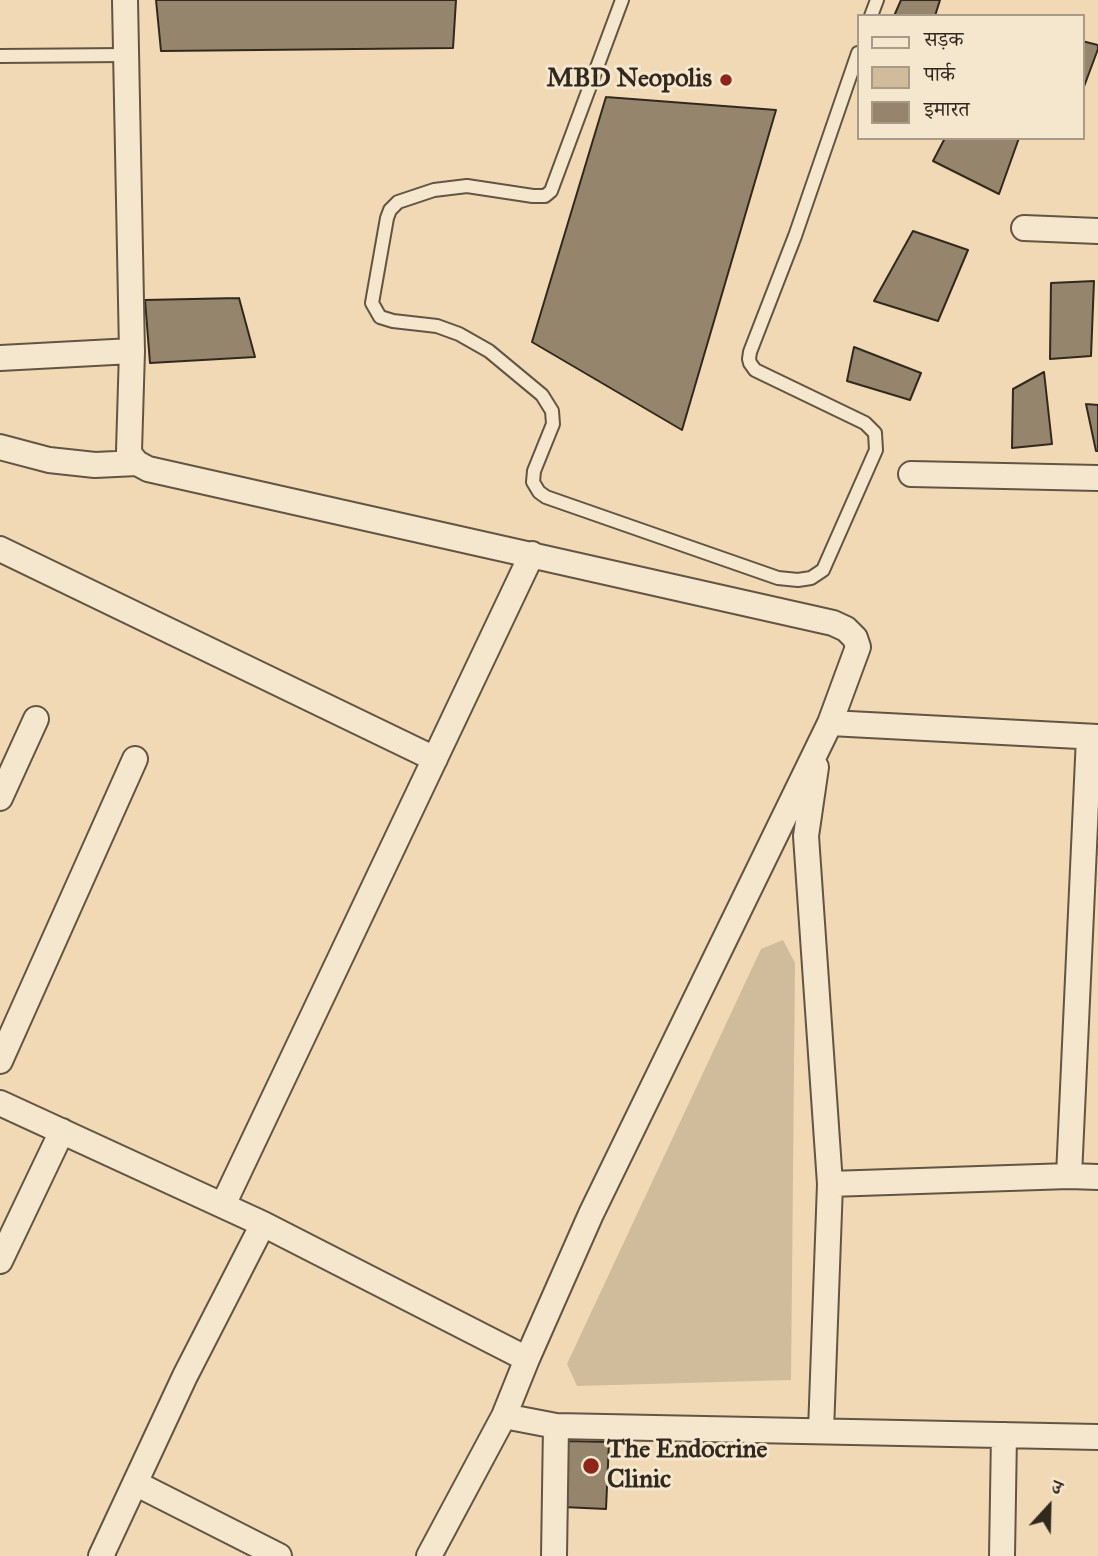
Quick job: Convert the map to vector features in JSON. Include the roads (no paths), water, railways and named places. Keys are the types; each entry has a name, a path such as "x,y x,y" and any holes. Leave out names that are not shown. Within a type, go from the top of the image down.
{"street":[{"path":"125,0 132,352 129,451 137,463 148,469 832,623 846,629 858,647 825,733 591,1214 504,1416 429,1556"},
{"path":"1024,228 1098,231"},
{"path":"0,358 132,352"},
{"path":"0,447 49,460 95,465 137,463"},
{"path":"911,474 1098,478"},
{"path":"0,550 435,759"},
{"path":"223,1205 532,554"},
{"path":"0,798 36,719"},
{"path":"825,733 1093,737 1069,1176"},
{"path":"821,1431 830,1184 806,836 825,733"},
{"path":"0,1061 135,759"},
{"path":"0,1103 223,1205 527,1359"},
{"path":"0,1261 62,1132"},
{"path":"830,1184 1098,1177"},
{"path":"101,1556 262,1224"},
{"path":"504,1416 556,1426 1098,1437"},
{"path":"554,1556 556,1426"},
{"path":"1002,1556 1004,1435"},
{"path":"135,1483 279,1556"}],"lane":[{"path":"622,0 551,191 545,196 533,196 467,186 434,190 398,202 387,218 372,303 380,317 437,327 459,334 489,351 542,395 552,411 553,424 534,471 533,482 546,497 778,578 811,578 823,570 876,450 875,433 865,423 755,370 749,359 856,59"},
{"path":"0,56 126,55"}],"place":[{"name":"MBD Neopolis","path":"726,80"},
{"name":"The Endocrine Clinic","path":"591,1466"}]}
